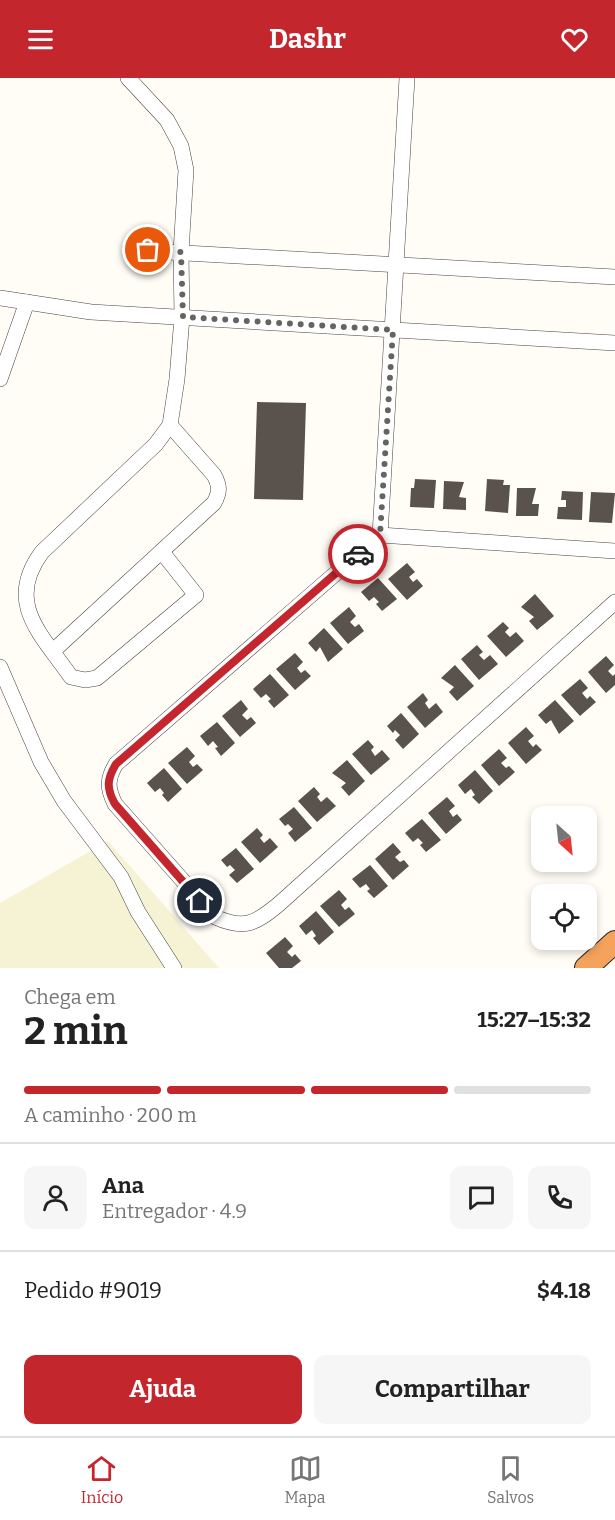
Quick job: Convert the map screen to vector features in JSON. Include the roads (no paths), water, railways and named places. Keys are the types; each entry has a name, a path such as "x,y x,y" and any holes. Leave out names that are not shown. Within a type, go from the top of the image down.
{"highway":[{"path":"586,968 615,942"}],"street":[{"path":"128,78 167,120 181,146 186,170 181,252 183,317 170,425 156,444 42,552 28,574 27,612 71,677 85,680 97,678 196,595 162,552"},
{"path":"380,535 406,78"},
{"path":"132,250 615,277"},
{"path":"0,298 90,312 615,343"},
{"path":"0,379 27,302"},
{"path":"53,651 214,503 219,494 219,484 213,475 170,425"},
{"path":"615,550 380,535 116,764 108,777 108,791 115,804 215,917 231,925 248,925 272,910 615,602"},
{"path":"0,667 41,762 58,791 121,877 138,912 174,968"}]}
